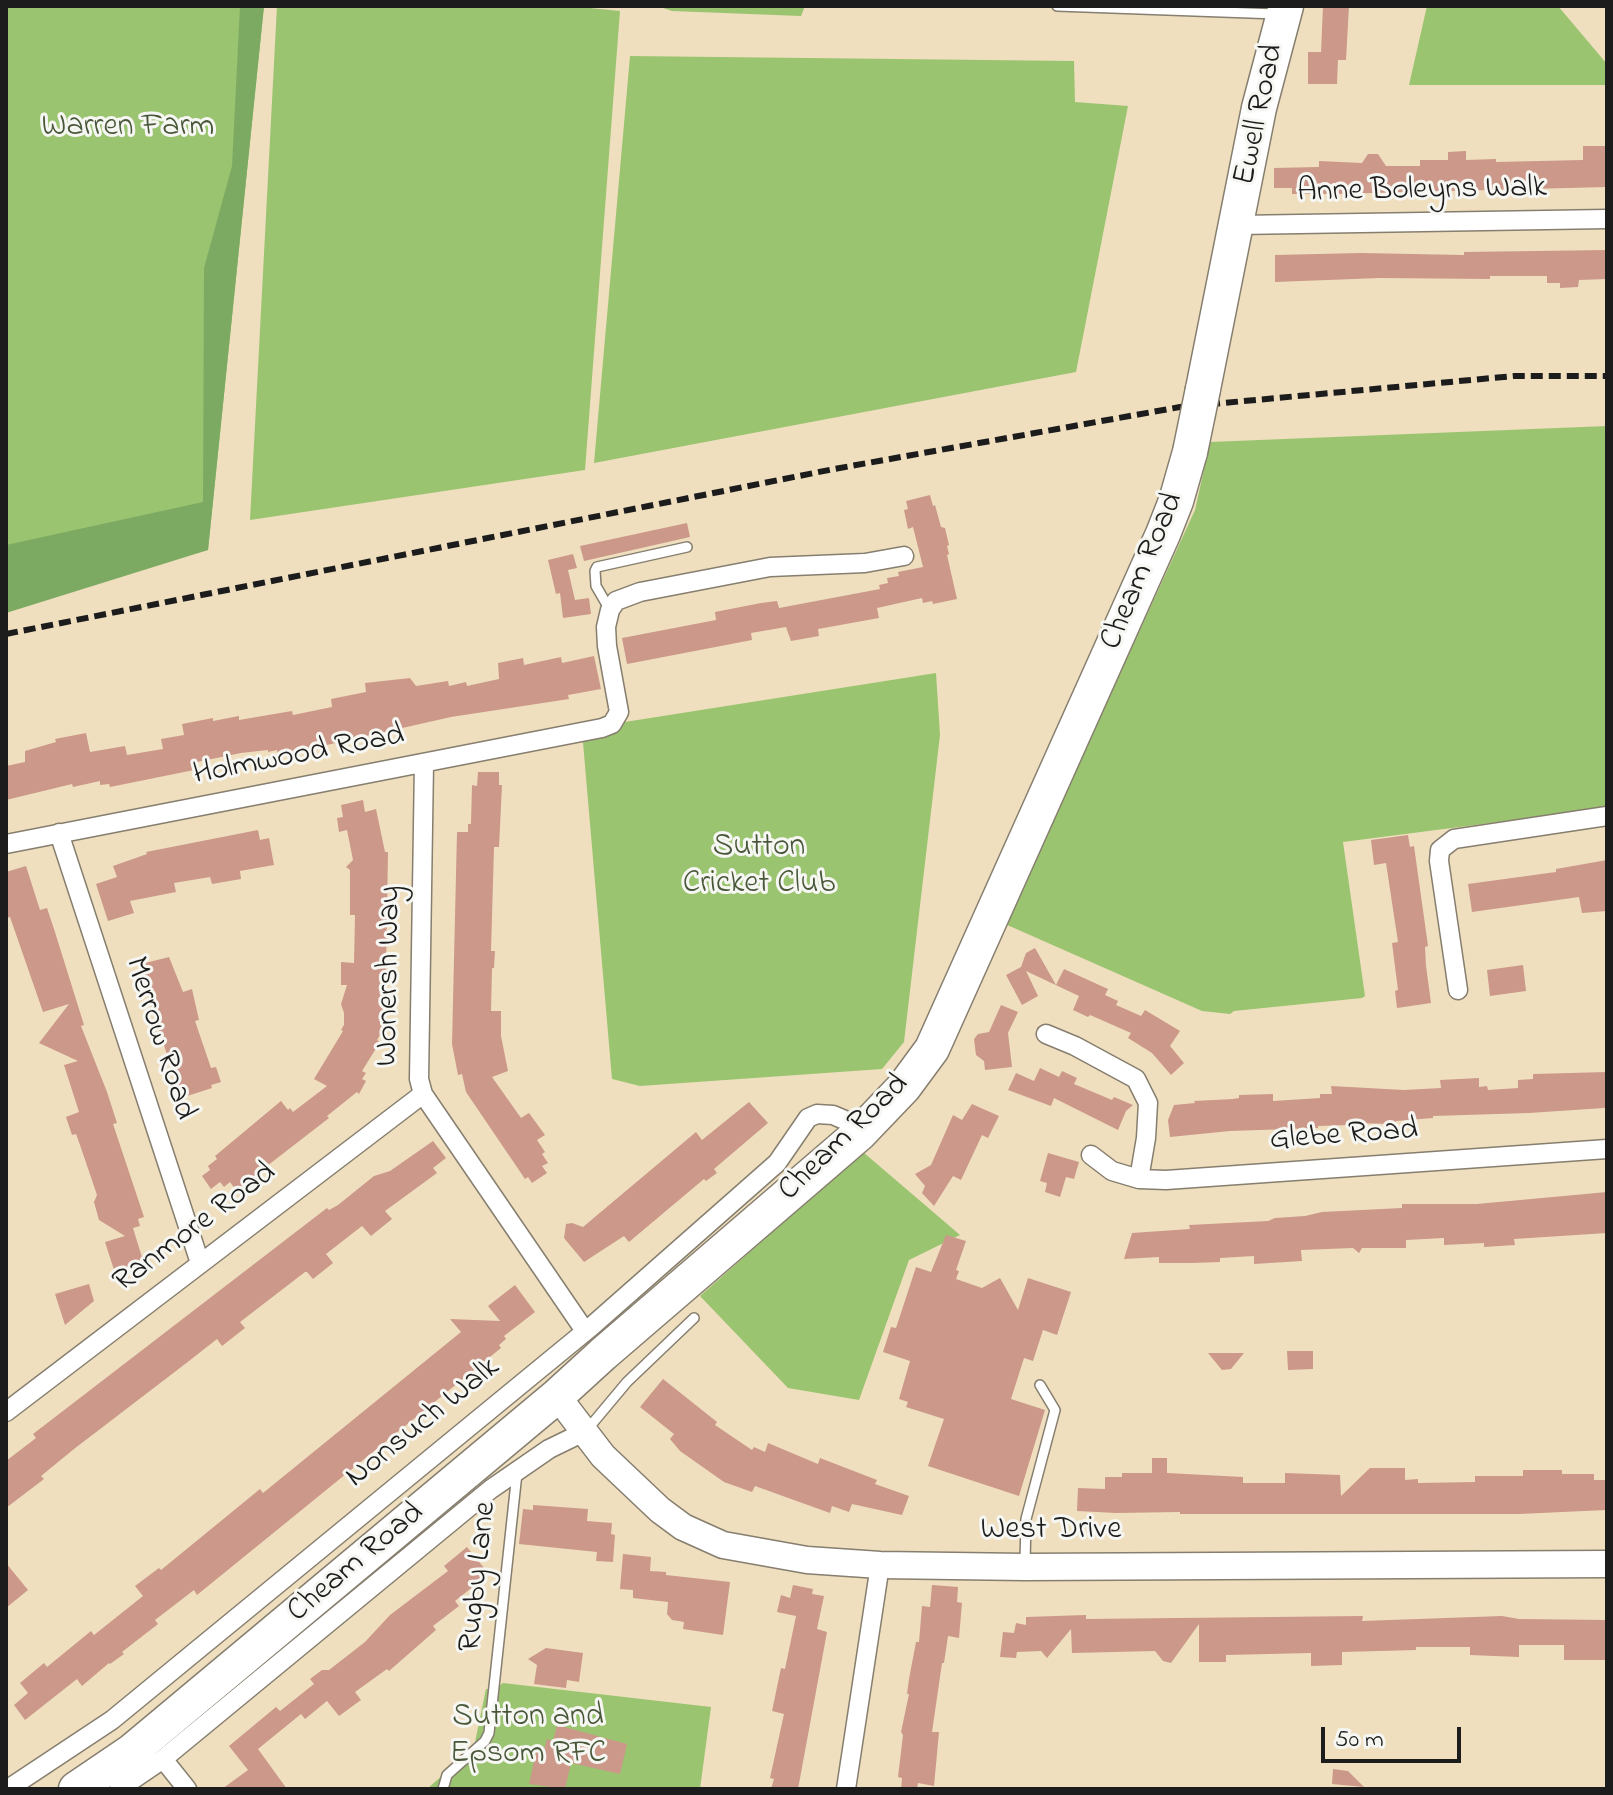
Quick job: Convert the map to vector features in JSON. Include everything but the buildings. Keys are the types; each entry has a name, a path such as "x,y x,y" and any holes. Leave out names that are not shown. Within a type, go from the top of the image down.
{"highway":[{"name":"Ewell Road","path":"1238,225 1259,108 1285,10"},
{"name":"Cheam Road","path":"76,1789 132,1751 557,1396 860,1133 904,1087 932,1049 1176,501 1190,452 1238,225"}],"street":[{"name":"Anne Boleyns Walk","path":"1238,225 1607,219"},
{"path":"610,610 616,601 628,594 755,570 780,566 871,563 904,556"},
{"name":"Holmwood Road","path":"6,844 602,728 612,724 619,712 607,646 606,627 610,610"},
{"name":"Wonersh Way","path":"424,763 419,1079 423,1094 585,1331"},
{"path":"1458,990 1440,850 1454,839 1515,839 1607,816"},
{"name":"Merrow Road","path":"59,833 200,1263"},
{"path":"1046,1034 1087,1051 1136,1079 1148,1103 1139,1179"},
{"name":"Ranmore Road","path":"6,1412 423,1094"},
{"name":"Nonsuch Walk","path":"8,1789 112,1720 585,1331 777,1163 808,1118 817,1114 833,1115 847,1121 860,1133"},
{"name":"Glebe Road","path":"1091,1155 1112,1171 1139,1179 1166,1180 1607,1149"},
{"name":"West Drive","path":"557,1396 603,1456 660,1510 683,1527 723,1545 807,1560 880,1565 1025,1567 1607,1564"},
{"path":"119,1789 163,1759 491,1489 567,1439 586,1431"},
{"path":"846,1789 880,1565"},
{"path":"163,1759 187,1789"}],"lane":[{"path":"1059,6 1285,10"},
{"path":"610,610 596,586 597,567 687,547"},
{"path":"586,1431 627,1382 694,1318"},
{"path":"1025,1567 1026,1519 1055,1410 1040,1385"},
{"name":"Rugby Lane","path":"443,1789 447,1775 485,1741 491,1722 518,1469"}],"green space":[{"name":"Warren Farm","path":"6,6 264,6 208,550 6,601"},
{"path":"240,6 264,6 208,550 6,613 6,545 203,502 204,268 232,166"},
{"path":"277,6 570,6 620,11 585,470 250,520"},
{"path":"657,6 805,6 801,16 672,11"},
{"path":"1427,6 1558,6 1607,64 1607,85 1409,85"},
{"path":"630,56 1074,61 1075,102 1128,106 1076,372 594,463"},
{"path":"1607,426 1607,808 1343,842 1365,996 1362,998 1234,1011 1230,1014 1202,1011 1005,924 1195,510 1210,442"},
{"name":"Sutton Cricket Club","path":"936,673 940,735 904,1042 882,1069 640,1086 612,1079 582,731"},
{"path":"863,1152 960,1235 909,1260 859,1400 788,1388 700,1296"},
{"name":"Sutton and Epsom RFC","path":"503,1683 711,1707 700,1789 427,1789 474,1747 486,1689 494,1690"}],"railway":[{"path":"6,634 834,469 1180,407 1514,376 1607,376"}]}
